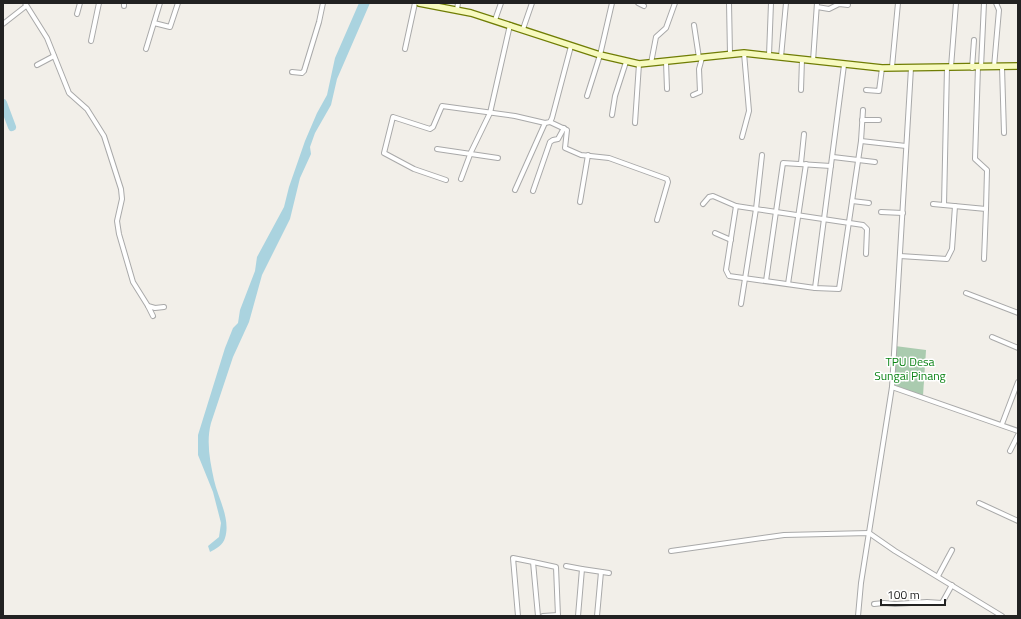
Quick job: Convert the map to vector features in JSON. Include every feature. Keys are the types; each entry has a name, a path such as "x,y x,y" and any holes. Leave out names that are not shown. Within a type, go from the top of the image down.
{"main road":[{"path":"419,3 457,10 495,20 600,55 639,64 651,64 744,53 882,68 1018,66"}],"street":[{"path":"77,14 80,3"},
{"path":"91,41 99,3"},
{"path":"146,49 160,3"},
{"path":"154,22 170,27 178,3"},
{"path":"292,72 302,73 304,71 319,22 323,3"},
{"path":"405,49 414,3"},
{"path":"457,10 458,3"},
{"path":"495,20 501,3"},
{"path":"523,29 532,3"},
{"path":"586,96 600,55 612,3"},
{"path":"638,3 644,6"},
{"path":"651,64 656,36 665,29 675,3"},
{"path":"729,3 730,54"},
{"path":"769,55 771,3"},
{"path":"781,57 786,3"},
{"path":"892,67 898,3"},
{"path":"944,205 949,67 956,3"},
{"path":"984,3 977,67 975,159 987,170 984,259"},
{"path":"994,67 999,10 996,3"},
{"path":"813,61 817,5 830,9 839,4 848,5"},
{"path":"3,24 26,5 44,34 69,93 87,109 104,136 121,189 122,199 117,221 119,234 133,282 153,316"},
{"path":"461,179 471,152 490,113 510,25"},
{"path":"693,95 699,94 700,91 700,58 694,25"},
{"path":"974,40 977,67"},
{"path":"550,122 571,46"},
{"path":"742,137 749,111 744,53"},
{"path":"37,65 54,56"},
{"path":"801,90 802,59"},
{"path":"612,115 615,96 626,62"},
{"path":"666,62 667,89"},
{"path":"635,123 639,64"},
{"path":"815,288 844,64"},
{"path":"1002,67 1004,133"},
{"path":"866,90 879,91 882,68"},
{"path":"858,616 869,533 892,387 911,68"},
{"path":"446,180 409,167 384,153 394,117 430,129 433,127 442,106 520,117 544,123 550,122 568,131 564,147 579,154 609,158 667,179 668,182 657,220"},
{"path":"736,206 726,273 729,276 815,288 835,290 840,288 861,141 863,110"},
{"path":"862,120 880,120"},
{"path":"515,190 544,123"},
{"path":"533,191 550,142 558,139 564,128"},
{"path":"801,163 804,134"},
{"path":"861,141 906,146"},
{"path":"437,149 471,152 498,158"},
{"path":"741,304 756,209 762,155"},
{"path":"580,202 588,156"},
{"path":"833,157 875,162"},
{"path":"766,281 783,163 832,166"},
{"path":"788,284 806,164"},
{"path":"704,204 709,197 713,196 736,206 863,225 866,227 866,254"},
{"path":"852,201 869,203"},
{"path":"934,204 986,209"},
{"path":"900,256 947,259 952,249 955,206"},
{"path":"880,212 902,213"},
{"path":"715,233 731,240"},
{"path":"966,293 1018,313"},
{"path":"148,306 155,308 164,306"},
{"path":"992,337 1018,348"},
{"path":"1002,424 1018,382"},
{"path":"892,387 1002,424 1018,431"},
{"path":"1010,451 1018,435"},
{"path":"979,503 1018,521"},
{"path":"671,551 784,535 869,533 895,551 1002,616"},
{"path":"938,576 952,550"},
{"path":"518,616 513,558 556,567 558,615 543,616"},
{"path":"533,562 538,616"},
{"path":"566,566 609,573"},
{"path":"578,616 582,569"},
{"path":"597,616 601,572"},
{"path":"874,604 884,602 895,604 927,602 942,603 952,585"}],"green space":[{"name":"TPU Desa Sungai Pinang","path":"895,346 926,350 923,396 894,385"}],"water":[{"path":"359,3 370,3 337,79 331,105 315,133 310,147 311,154 300,178 290,219 262,275 249,322 233,357 211,423 209,437 210,459 214,480 225,516 226,531 223,543 210,552 208,546 219,537 221,523 213,492 198,455 198,435 225,348 233,328 238,323 240,310 255,271 257,257 284,207 289,187 305,141 317,113 327,95 335,58"}],"waterway":[{"path":"3,103 12,127"}]}
